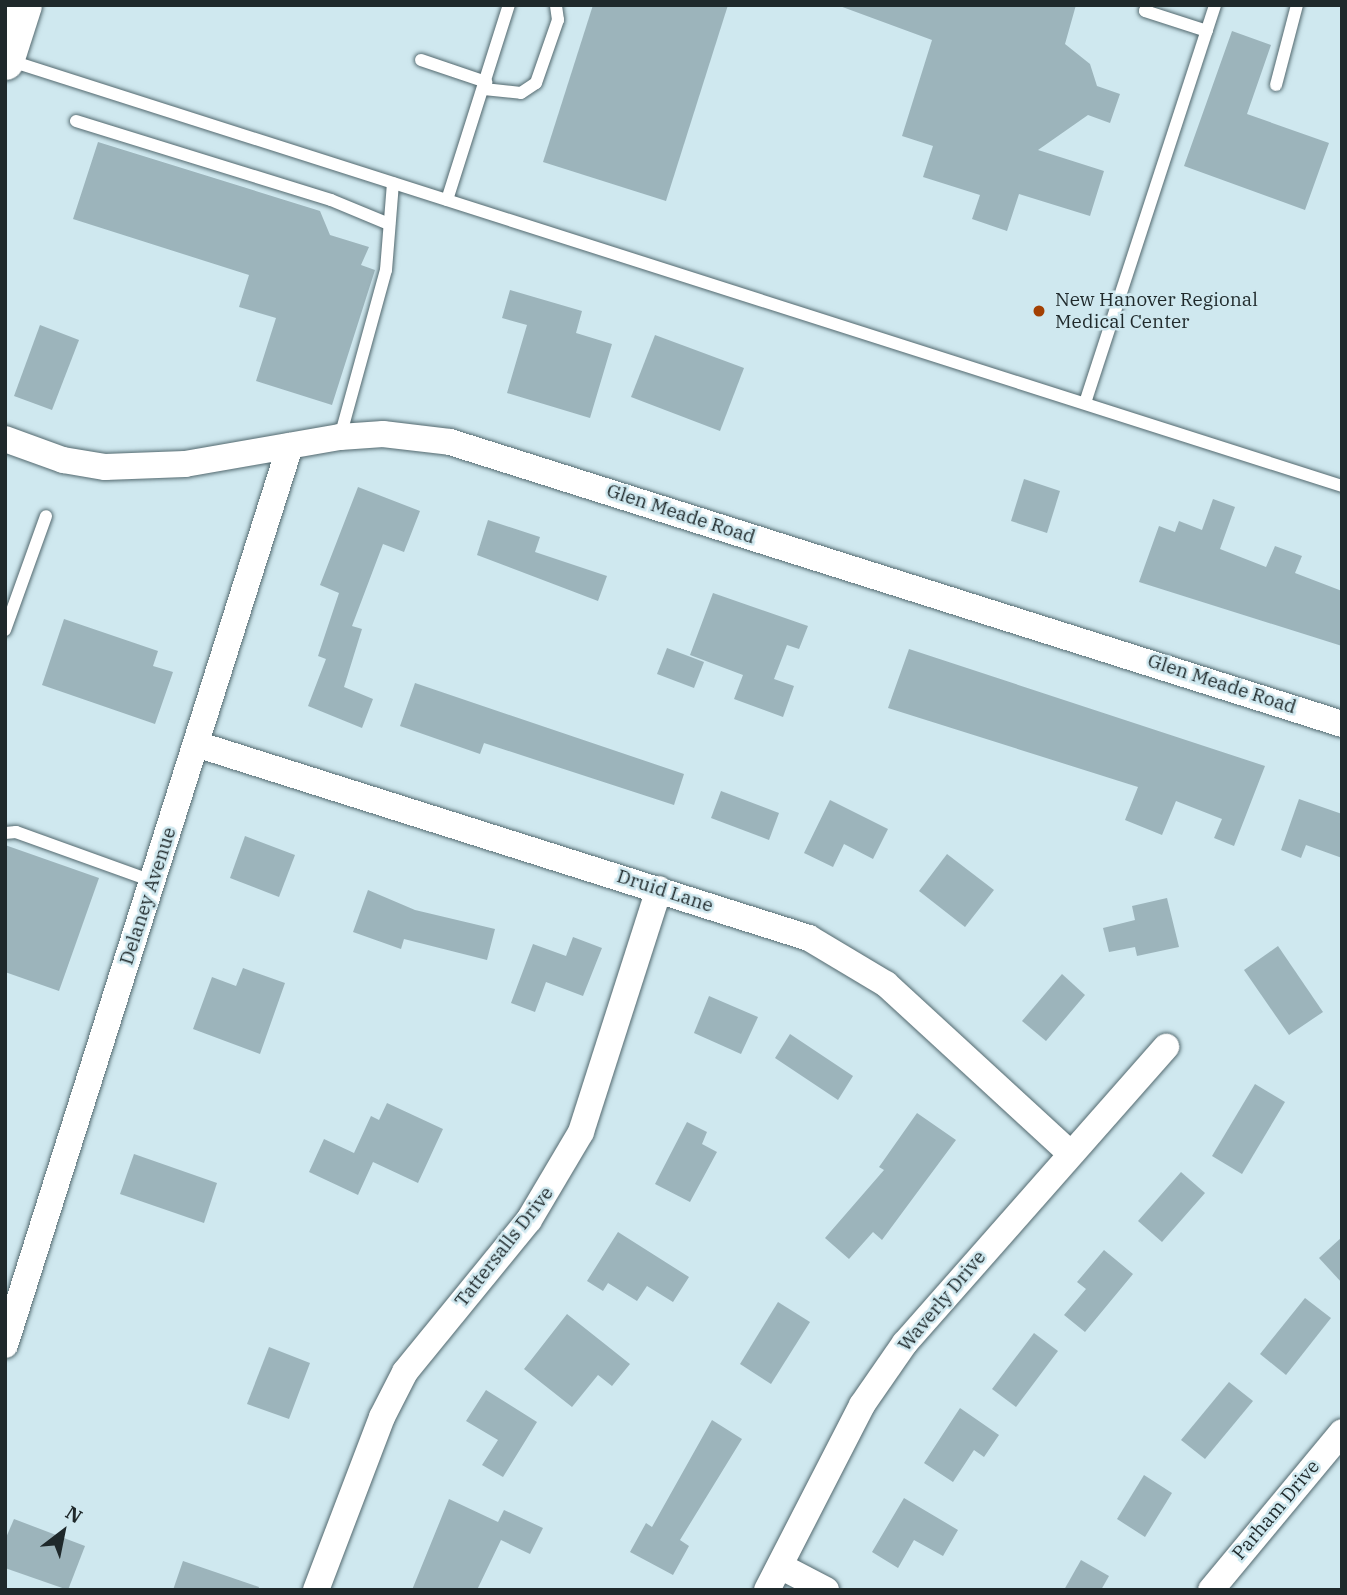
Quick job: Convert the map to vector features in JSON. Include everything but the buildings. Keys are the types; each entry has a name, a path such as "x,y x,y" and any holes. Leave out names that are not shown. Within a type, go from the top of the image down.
{"main road":[{"path":"6,60 23,5"}],"street":[{"name":"Glen Meade Road","path":"5,439 63,460 105,467 185,464 340,437 423,438 490,453 1342,724"},
{"name":"Delaney Avenue","path":"5,1345 290,446"},
{"name":"Druid Lane","path":"196,744 809,938 843,955 887,984 1070,1153"},
{"name":"Tattersalls Drive","path":"316,1590 383,1416 405,1372 529,1220 581,1132 659,889"},
{"name":"Waverly Drive","path":"767,1590 877,1382 1070,1153 1166,1047"},
{"name":"Parham Drive","path":"1211,1590 1342,1432"},
{"path":"780,1566 827,1590"}],"lane":[{"path":"447,200 509,5"},
{"path":"421,60 485,85 521,93 536,83 558,20 556,5"},
{"path":"1147,5 1145,11 1207,31"},
{"path":"1086,403 1215,5"},
{"path":"1276,85 1297,5"},
{"path":"6,60 1342,486"},
{"path":"76,121 331,200 389,224"},
{"path":"340,437 386,270 393,183"},
{"path":"5,630 46,516"},
{"path":"5,833 16,832 152,881"}],"place":[{"name":"New Hanover Regional Medical Center","path":"1039,311"}]}
